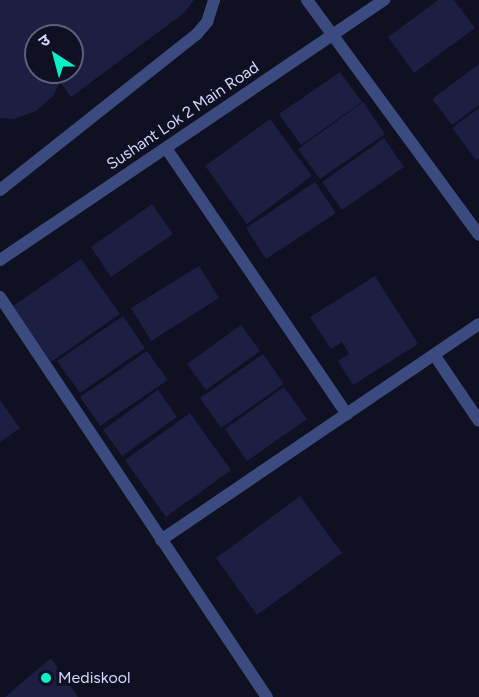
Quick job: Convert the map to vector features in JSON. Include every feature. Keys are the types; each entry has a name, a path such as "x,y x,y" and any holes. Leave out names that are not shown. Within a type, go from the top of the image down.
{"street":[{"path":"0,190 197,34 207,22 214,0"},
{"path":"308,0 479,235"},
{"name":"Sushant Lok 2 Main Road","path":"0,260 384,0"},
{"path":"166,148 347,414"},
{"path":"0,297 267,697"},
{"path":"161,540 479,324"},
{"path":"435,356 479,421"}],"building":[{"path":"0,0 194,0 184,13 71,97 61,84 84,84 84,24 24,24 24,84 59,84 53,96 36,111 13,119 0,118"},
{"path":"438,0 454,0 475,28 414,73 388,37"},
{"path":"479,64 479,105 452,125 432,99"},
{"path":"340,72 362,102 301,145 279,114"},
{"path":"363,102 385,134 320,179 298,149"},
{"path":"479,108 479,158 476,160 452,128"},
{"path":"270,119 312,176 247,224 205,166"},
{"path":"384,138 404,167 342,210 322,182"},
{"path":"315,182 336,213 266,259 246,228"},
{"path":"152,204 173,234 111,277 91,247"},
{"path":"81,259 120,314 51,362 13,306"},
{"path":"199,266 219,298 151,341 131,308"},
{"path":"375,276 418,344 353,385 338,361 349,354 342,342 331,349 310,317"},
{"path":"123,316 145,348 80,393 57,361"},
{"path":"241,325 260,351 206,390 187,364"},
{"path":"147,351 168,380 100,426 80,397"},
{"path":"263,354 284,384 221,428 200,398"},
{"path":"284,387 307,419 247,461 225,429"},
{"path":"158,390 177,417 122,456 103,430"},
{"path":"0,400 20,428 0,442"},
{"path":"190,413 231,470 166,517 125,460"},
{"path":"300,496 342,553 257,615 216,558"},
{"name":"Mediskool","path":"51,658 78,697 5,697"}],"place":[{"name":"Mediskool","path":"46,678"}]}
